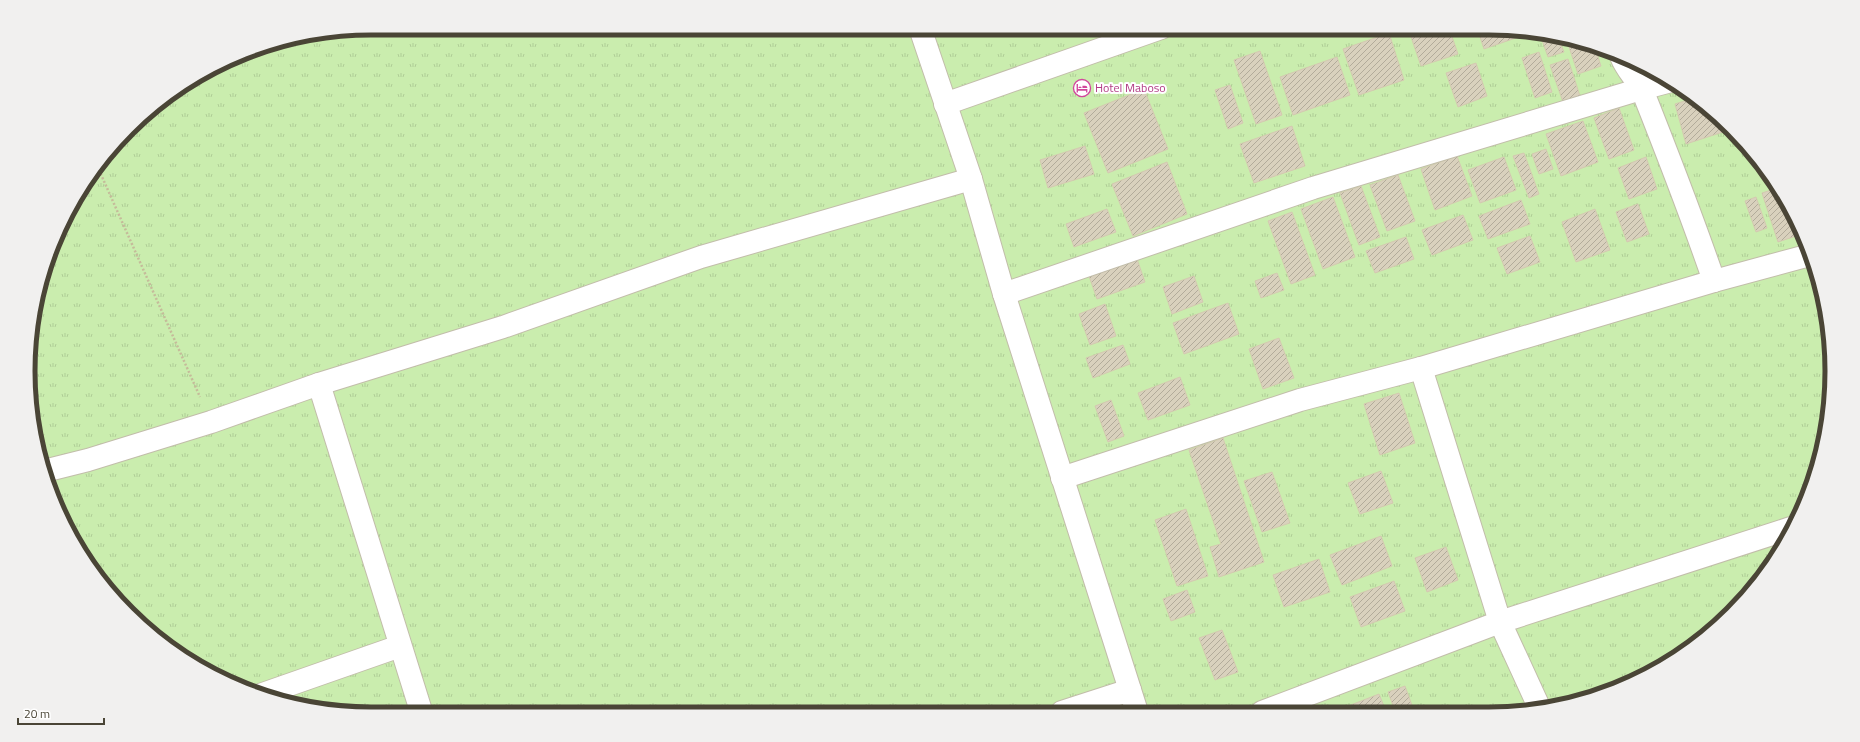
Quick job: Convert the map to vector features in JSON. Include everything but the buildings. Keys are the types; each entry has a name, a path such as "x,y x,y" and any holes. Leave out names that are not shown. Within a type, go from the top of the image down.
{"street":[{"path":"922,35 971,179 1004,294 1135,707"},
{"path":"945,104 1141,35"},
{"path":"1624,64 1641,88 1675,170 1714,281"},
{"path":"1004,294 1313,188 1641,88 1662,83"},
{"path":"50,470 88,460 211,422 319,384 503,327 701,257 971,179"},
{"path":"1062,478 1300,400 1421,368 1714,281 1805,256"},
{"path":"1421,368 1500,622 1537,703"},
{"path":"319,384 420,707"},
{"path":"1275,707 1500,622 1785,530"},
{"path":"270,691 400,646"},
{"path":"1077,707 1130,690"}],"path":[{"path":"100,172 211,422"}],"green space":[{"path":"1489,35 1533,38 1576,46 1638,70 1657,80 1694,104 1727,133 1742,149 1756,166 1780,203 1799,242 1807,263 1819,305 1822,327 1825,371 1824,393 1819,437 1814,458 1799,500 1780,539 1756,576 1727,609 1694,638 1657,662 1618,681 1576,696 1555,701 1489,707 371,707 327,704 284,696 222,672 203,662 166,638 133,609 118,593 92,558 80,539 61,500 46,458 41,437 35,371 38,327 41,305 53,263 70,222 80,203 104,166 133,133 149,118 166,104 203,80 242,61 284,46 305,41 349,36"}],"place":[{"name":"Hotel Maboso","path":"1082,88"}]}
